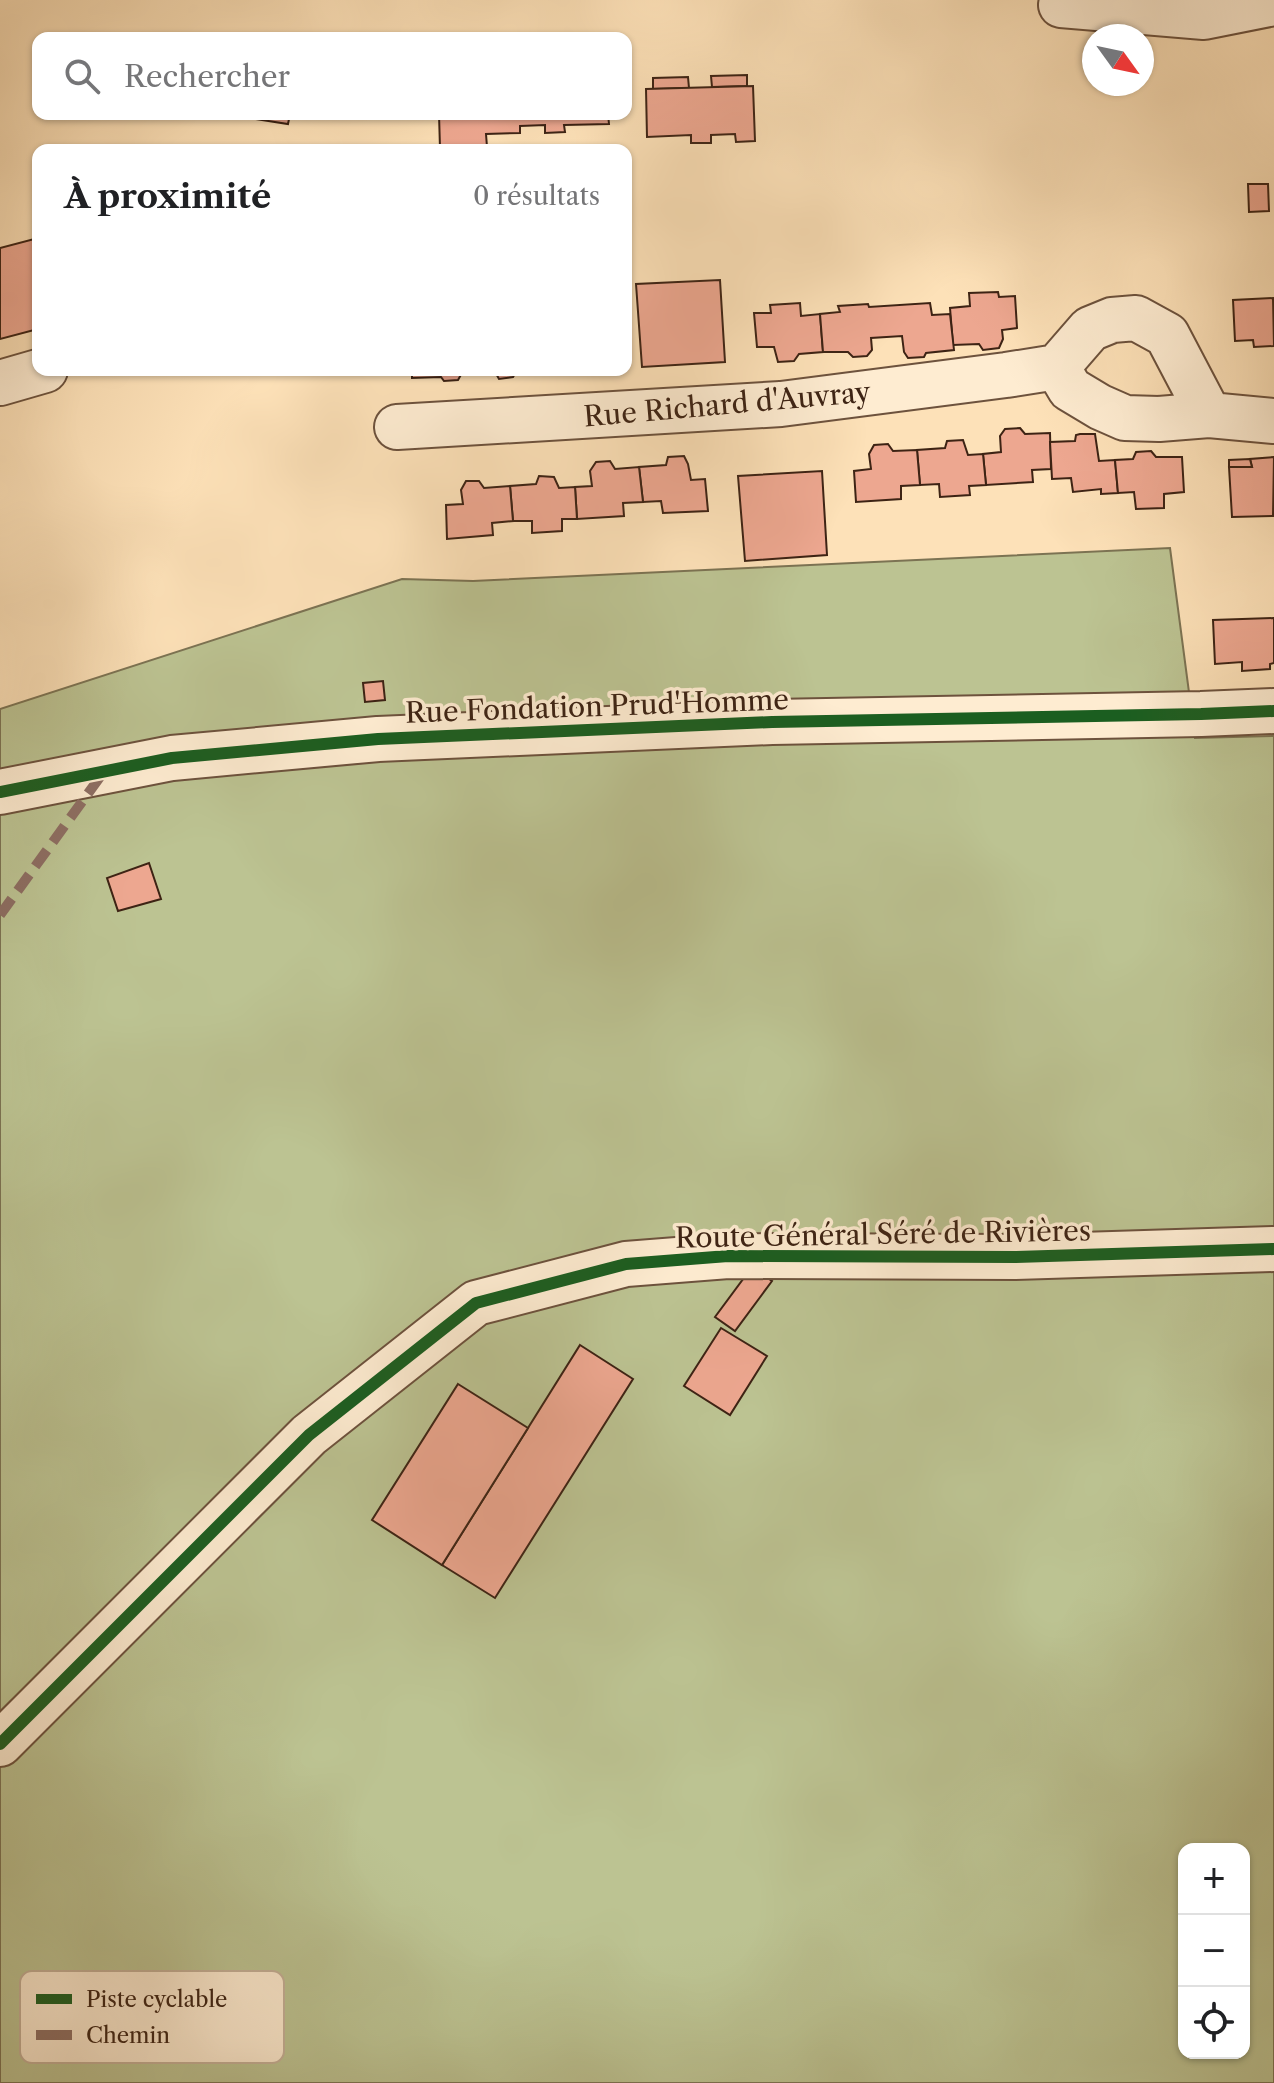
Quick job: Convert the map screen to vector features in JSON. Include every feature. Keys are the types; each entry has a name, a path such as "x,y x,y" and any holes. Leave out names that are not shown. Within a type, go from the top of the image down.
{"street":[{"path":"1049,2 1204,17 1274,3"},
{"path":"1209,415 1167,335 1136,318 1112,320 1090,329 1057,367 1070,389 1125,418 1209,415 1274,421"},
{"name":"Rue Richard d'Auvray","path":"397,427 781,404 1057,367"},
{"path":"0,383 32,374"},
{"name":"Rue Fondation Prud'Homme","path":"0,792 172,758 378,739 772,722 1274,711"},
{"name":"Route Général Séré de Rivières","path":"0,1744 309,1435 476,1303 626,1264 728,1256 1015,1257 1274,1249"}],"green space":[{"path":"1170,548 1195,738 1274,736 1274,2083 0,2083 0,709 402,579 473,581"}],"building":[{"path":"747,75 747,86 712,87 711,76"},
{"path":"688,77 689,88 653,89 653,78"},
{"path":"753,86 755,141 736,142 735,134 711,135 711,143 691,143 691,135 647,137 646,89"},
{"path":"262,120 289,120 288,124"},
{"path":"439,120 609,120 609,124 564,125 565,132 545,133 545,125 520,126 520,133 486,134 487,144 440,144"},
{"path":"1248,184 1268,184 1269,211 1249,212"},
{"path":"32,240 32,331 0,339 0,248"},
{"path":"720,280 725,362 642,367 636,284"},
{"path":"998,292 999,297 1015,296 1017,328 1002,330 1003,339 999,348 983,350 979,344 953,345 950,308 970,306 969,293"},
{"path":"1273,298 1274,346 1254,347 1253,340 1235,341 1233,300"},
{"path":"800,303 801,316 820,314 823,352 799,354 794,361 778,362 774,347 757,347 754,313 771,313 770,305"},
{"path":"930,303 932,315 950,314 954,350 908,358 902,336 871,338 872,350 867,356 823,352 820,314 840,312 838,306"},
{"path":"460,376 458,380 444,381 441,377 412,378"},
{"path":"1020,428 1025,434 1050,433 1051,469 1032,470 1033,482 986,485 983,454 1001,452 1000,436 1005,429"},
{"path":"1095,434 1099,461 1115,460 1118,493 1101,494 1101,489 1073,492 1071,478 1052,479 1050,442 1075,441 1076,435"},
{"path":"963,440 968,455 983,454 986,485 969,486 970,495 940,497 939,484 920,485 917,450 945,448 947,441"},
{"path":"888,444 893,451 917,450 920,485 901,486 901,499 856,502 854,471 871,469 869,454 874,445"},
{"path":"1151,451 1156,457 1182,457 1184,492 1164,494 1164,508 1136,509 1134,492 1118,493 1115,460 1133,459 1136,452"},
{"path":"684,456 691,480 705,479 708,511 663,513 661,501 643,502 639,467 666,465 668,457"},
{"path":"1274,457 1273,516 1232,517 1229,467 1252,467 1250,459"},
{"path":"1250,459 1252,467 1229,467 1229,460"},
{"path":"610,461 615,469 639,467 643,502 623,503 624,516 577,519 575,487 592,486 590,471 596,462"},
{"path":"822,471 827,555 745,561 738,476"},
{"path":"539,476 554,477 559,488 575,487 577,519 562,519 562,531 532,533 532,521 513,521 510,486 536,484"},
{"path":"466,481 479,481 484,488 510,486 513,521 492,523 493,535 447,539 446,505 463,504 461,490"},
{"path":"1274,618 1274,663 1270,664 1270,669 1242,671 1242,662 1215,664 1213,620"},
{"path":"383,681 385,700 365,702 363,683"},
{"path":"149,863 161,899 118,911 107,878"},
{"path":"752,1267 772,1281 735,1331 715,1317"},
{"path":"721,1328 767,1356 730,1415 684,1386"},
{"path":"580,1345 633,1379 495,1598 442,1565"},
{"path":"458,1384 528,1428 442,1565 372,1520"}],"marked path":[{"path":"0,915 105,770"}],"cycle path":[{"path":"0,792 172,758 378,739 772,722 1274,711"},
{"path":"0,1744 309,1435 476,1303 626,1264 728,1256 1015,1257 1274,1249"}]}
